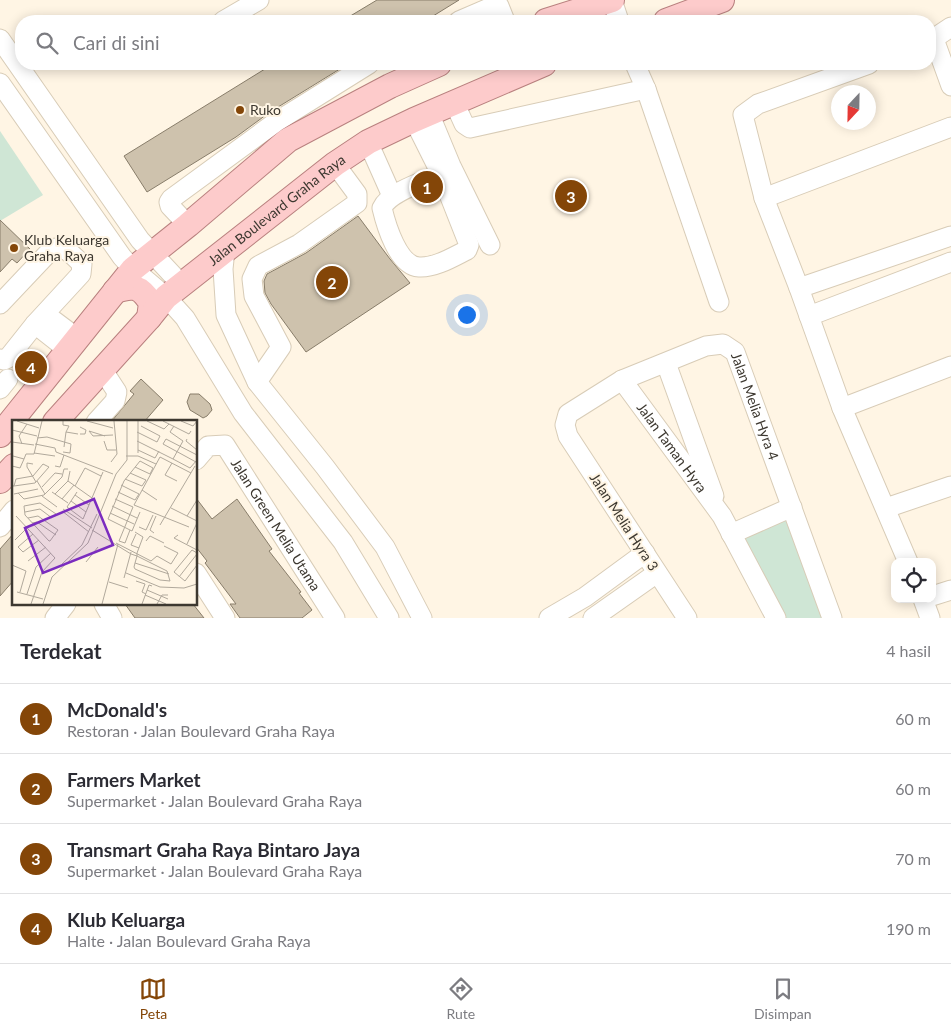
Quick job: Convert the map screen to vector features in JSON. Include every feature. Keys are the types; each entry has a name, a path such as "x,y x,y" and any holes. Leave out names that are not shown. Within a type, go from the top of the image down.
{"main road":[{"path":"562,14 612,0"},
{"path":"682,15 722,0"},
{"path":"0,435 133,269 288,140 390,86 426,70"},
{"name":"Jalan Boulevard Graha Raya","path":"56,420 173,290 335,164 368,142 421,116 530,70"},
{"path":"115,291 130,286 143,291 151,303 149,318"},
{"path":"0,481 12,468"}],"street":[{"path":"233,15 259,0"},
{"path":"612,0 617,15"},
{"path":"473,15 496,5 499,6 503,15"},
{"path":"936,37 951,27"},
{"path":"0,39 15,61"},
{"path":"936,50 951,86"},
{"path":"22,70 140,240 152,253 173,290 185,318 243,413 344,542 389,618"},
{"path":"188,225 170,206 169,202 171,199 276,122 360,70"},
{"path":"380,70 390,86"},
{"path":"638,70 646,89 719,302"},
{"path":"852,70 758,104 743,116 764,198 842,408 906,558"},
{"path":"0,83 122,257 133,269 173,290"},
{"path":"454,102 464,124 470,128 646,89"},
{"path":"421,116 469,245 467,250 455,256 421,267 413,266 404,260 395,244 382,208 384,202 392,196 441,174"},
{"path":"421,116 450,166 490,245"},
{"path":"764,198 951,127"},
{"path":"368,142 392,196"},
{"path":"257,382 281,347 254,296 252,279 258,266 299,244 357,203 357,194 335,164"},
{"path":"799,288 951,236"},
{"path":"0,304 52,249 58,247 65,248 82,264 81,274 8,358 0,359"},
{"path":"225,250 222,269 226,315 257,382 326,468 385,547 422,618"},
{"path":"809,316 951,262"},
{"path":"40,319 73,344"},
{"name":"Jalan Melia Hyra 4","path":"565,425 568,414 622,380 706,346 723,344 735,352 832,618"},
{"name":"Jalan Taman Hyra","path":"666,363 722,516 776,618"},
{"path":"842,408 951,366"},
{"path":"98,420 115,401 117,392 102,369"},
{"name":"Jalan Taman Hyra","path":"622,380 722,516"},
{"name":"Jalan Melia Hyra 3","path":"565,425 568,436 686,618"},
{"name":"Jalan Green Melia Utama","path":"202,453 225,445 336,618"},
{"path":"302,489 326,468"},
{"path":"886,508 951,486"},
{"path":"731,534 792,508"},
{"path":"0,525 12,512"},
{"path":"549,618 585,597 644,553"},
{"path":"585,597 596,617 657,573"},
{"path":"198,576 225,618"},
{"path":"936,595 951,590"},
{"path":"924,603 930,618"},
{"path":"55,618 64,606"},
{"path":"105,606 112,618"}],"green space":[{"path":"0,131 43,195 0,221"},
{"path":"788,512 827,618 783,618 738,538"}],"building":[{"path":"377,0 459,0 435,15 352,15"},
{"name":"Ruko","path":"263,70 338,70 147,192 124,156"},
{"path":"358,216 410,283 306,352 271,304 265,293 264,281 267,274 306,253"},
{"name":"Klub Keluarga Graha Raya","path":"0,220 30,249 17,263 12,259 0,272"},
{"path":"141,379 163,400 146,420 113,420 134,394 130,391"},
{"path":"190,394 199,394 210,404 212,410 207,416 203,418 190,410 187,402"},
{"path":"237,499 272,549 269,551 301,592 299,593 312,610 302,618 240,618 230,604 236,604 205,563 207,561 198,550 198,501 212,519"},
{"path":"12,535 12,582 0,596 0,549"},
{"path":"126,606 195,606 204,618 135,618"}],"place":[{"name":"Ruko","path":"240,110"},
{"name":"McDonald's","path":"427,187"},
{"name":"Transmart Graha Raya Bintaro Jaya","path":"571,196"},
{"name":"Klub Keluarga Graha Raya","path":"14,248"},
{"name":"Farmers Market","path":"332,282"},
{"name":"Klub Keluarga","path":"31,367"}]}
